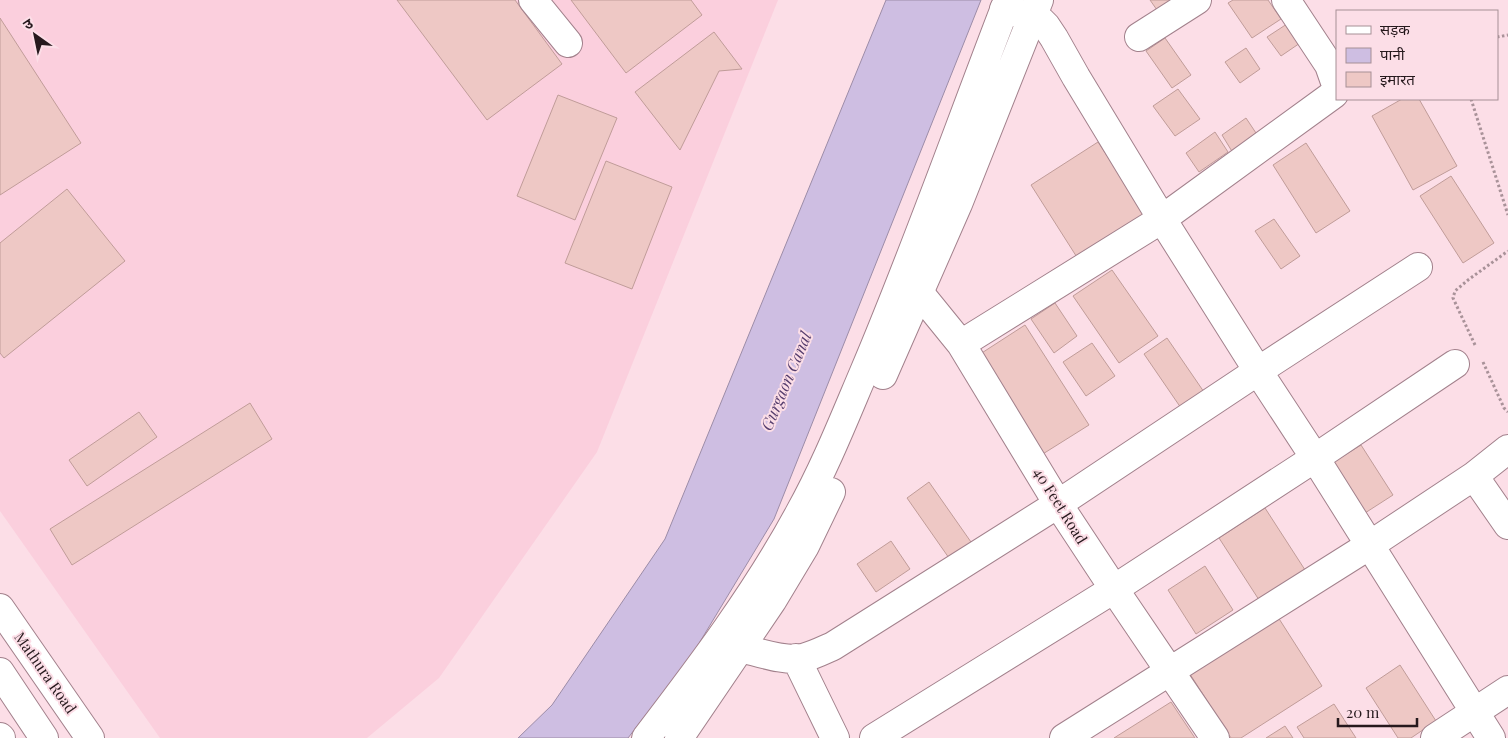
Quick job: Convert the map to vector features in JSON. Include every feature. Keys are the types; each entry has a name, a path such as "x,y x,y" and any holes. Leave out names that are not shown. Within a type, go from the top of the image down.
{"main road":[{"path":"533,0 568,43"},
{"path":"1139,37 1197,0"},
{"path":"960,344 1162,219 1334,94 1336,85 1329,65 1286,0"},
{"path":"679,738 772,601 805,546 912,283 1006,5 1035,9"},
{"path":"1035,9 1040,21 1054,38 1162,219 1491,738"},
{"path":"646,738 748,597 801,510 849,407 912,283 958,204 1035,9"},
{"path":"740,648 788,659 802,658 833,646 1058,504 1418,267"},
{"name":"40 Feet Road","path":"912,283 960,344 1058,504 1215,738"},
{"path":"874,738 1114,589 1471,357"},
{"path":"1064,738 1370,546 1474,476 1508,449"},
{"path":"1474,476 1508,525"},
{"name":"Mathura Road","path":"0,608 90,738"},
{"path":"796,658 835,738"},
{"path":"0,672 44,738"},
{"path":"1435,738 1508,690"}],"path":[{"path":"1471,100 1508,215"},
{"path":"1508,252 1468,280 1455,291 1453,298 1471,357 1508,412"}],"shaded area":[{"path":"0,0 778,0 597,452 439,678 367,738 160,738 0,511"}],"water":[{"name":"Gurgaon Canal","path":"886,0 981,0 774,519 692,655 628,738 518,738 552,705 665,539"}],"building":[{"path":"397,0 515,0 562,64 487,120"},
{"path":"571,0 691,0 702,15 626,73"},
{"path":"1150,0 1173,0 1157,10"},
{"path":"1233,0 1268,0 1281,19 1252,38 1228,3"},
{"path":"0,18 81,143 0,195"},
{"path":"1290,22 1303,41 1281,56 1267,37"},
{"path":"714,32 742,69 719,71 680,150 635,92"},
{"path":"1165,38 1191,75 1172,88 1146,51"},
{"path":"1246,48 1260,69 1240,83 1225,62"},
{"path":"1178,89 1200,119 1175,136 1153,106"},
{"path":"558,95 617,118 575,220 517,196"},
{"path":"1400,100 1420,100 1457,166 1413,190 1372,116"},
{"path":"1246,118 1258,136 1233,153 1222,135"},
{"path":"1215,132 1228,152 1199,172 1186,153"},
{"path":"1098,142 1148,218 1080,262 1031,185"},
{"path":"1306,143 1350,211 1316,233 1273,165"},
{"path":"606,161 672,187 632,289 565,263"},
{"path":"1451,176 1494,243 1463,263 1420,196"},
{"path":"67,189 125,261 4,358 0,353 0,243"},
{"path":"1274,219 1300,256 1281,269 1255,231"},
{"path":"1112,270 1158,336 1119,363 1073,296"},
{"path":"1055,303 1077,336 1054,353 1031,319"},
{"path":"1025,325 1089,425 1038,457 974,358"},
{"path":"1167,338 1204,392 1181,408 1144,354"},
{"path":"1092,343 1115,376 1086,396 1063,362"},
{"path":"250,403 272,439 72,565 50,529"},
{"path":"139,412 157,437 87,486 69,460"},
{"path":"1361,445 1393,495 1365,513 1332,463"},
{"path":"929,482 978,552 956,568 907,498"},
{"path":"1265,508 1307,573 1261,603 1219,538"},
{"path":"891,541 910,569 876,592 857,564"},
{"path":"1205,566 1233,610 1196,634 1168,590"},
{"path":"1276,614 1322,686 1241,738 1231,738 1188,671"},
{"path":"1400,665 1436,721 1411,738 1398,738 1366,688"},
{"path":"1171,702 1195,738 1114,738"},
{"path":"1334,704 1356,738 1304,738 1297,727"},
{"path":"1285,726 1293,738 1266,738"}]}
